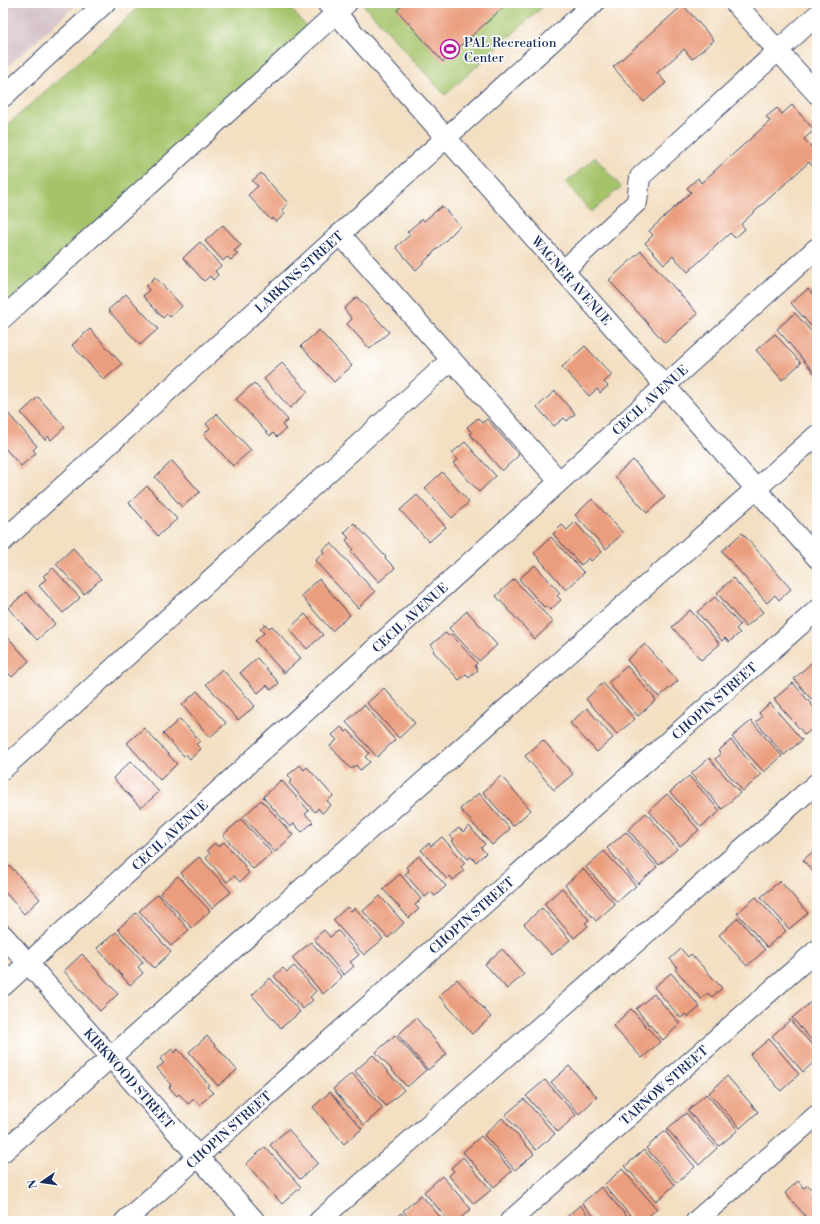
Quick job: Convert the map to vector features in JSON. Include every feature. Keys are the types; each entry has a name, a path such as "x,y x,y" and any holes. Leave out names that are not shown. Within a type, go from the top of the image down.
{"street":[{"path":"3,97 105,3"},
{"name":"LARKINS STREET","path":"3,541 594,3"},
{"path":"735,3 817,94"},
{"path":"3,318 336,6"},
{"name":"WAGNER AVENUE","path":"336,6 445,138 817,558"},
{"path":"563,271 637,202 640,177 817,15"},
{"path":"340,234 560,481"},
{"name":"CECIL AVENUE","path":"3,986 664,385 817,248"},
{"path":"3,769 451,360"},
{"path":"3,1152 817,435"},
{"name":"CHOPIN STREET","path":"125,1221 817,610"},
{"path":"319,1221 817,783"},
{"name":"KIRKWOOD STREET","path":"3,935 255,1221"},
{"name":"TARNOW STREET","path":"510,1221 817,950"},
{"path":"696,1221 817,1115"}],"shaded area":[{"path":"3,3 78,3 3,71"}],"green space":[{"path":"144,3 286,3 311,32 3,308 3,129"},
{"name":"PAL Recreation Center","path":"362,3 547,3 445,95"},
{"path":"595,157 621,187 591,212 566,183"}],"building":[{"path":"401,3 508,3 443,62 397,10 403,5"},
{"path":"683,5 714,40 692,59 684,49 657,73 666,83 644,102 613,67"},
{"path":"792,105 814,130 804,139 817,153 817,161 812,166 809,162 741,224 745,229 735,238 730,233 688,272 673,256 664,264 645,243 653,235 649,231 691,192 687,188 698,178 701,183 770,121 766,117 777,108 782,114"},
{"path":"261,173 288,203 282,210 285,214 276,222 272,218 271,220 248,195 258,186 252,181"},
{"path":"442,206 460,226 416,270 396,247 410,235 407,232 422,219 424,221"},
{"path":"223,225 241,245 234,251 238,254 231,260 227,257 223,261 205,241"},
{"path":"200,242 221,266 215,271 218,275 213,280 210,276 204,281 183,258"},
{"path":"641,251 698,314 665,343 609,280"},
{"path":"155,277 182,306 170,317 167,314 163,318 143,296 149,290 146,286"},
{"path":"808,289 817,299 817,333 791,303"},
{"path":"126,294 158,329 140,345 108,310"},
{"path":"357,297 389,332 370,349 347,324 352,319 344,309"},
{"path":"795,313 817,338 817,376 777,329"},
{"path":"90,329 122,364 104,380 72,345"},
{"path":"319,330 352,366 334,382 301,346"},
{"path":"775,334 801,363 782,380 756,350"},
{"path":"585,346 612,375 604,382 608,386 600,393 597,389 589,396 562,367"},
{"path":"282,363 308,392 290,408 264,379"},
{"path":"254,383 288,420 282,425 286,429 277,437 273,433 270,436 236,399"},
{"path":"555,391 575,414 567,421 564,418 554,426 537,407"},
{"path":"38,397 65,427 51,440 48,436 45,440 21,413"},
{"path":"4,409 37,446 33,450 36,453 21,466 3,446"},
{"path":"217,414 251,450 233,466 204,434 210,428 206,424"},
{"path":"478,418 482,423 487,419 519,455 502,471 470,434 472,433 467,427"},
{"path":"465,442 496,476 479,492 453,463 458,460 452,453"},
{"path":"633,460 665,497 647,513 615,476"},
{"path":"172,461 200,492 182,507 155,477"},
{"path":"442,472 469,502 452,518 425,488"},
{"path":"147,486 177,519 158,536 129,503"},
{"path":"417,495 446,527 429,542 400,510"},
{"path":"592,499 623,533 606,549 575,515"},
{"path":"575,522 602,552 591,561 589,558 581,565 553,534 562,525 567,530"},
{"path":"354,523 395,568 379,582 351,551 353,549 346,540 349,538 344,533"},
{"path":"742,533 791,589 779,600 775,595 767,603 722,551"},
{"path":"551,537 584,573 566,590 534,553"},
{"path":"331,543 375,592 358,608 315,561 324,552 322,550"},
{"path":"73,548 101,579 84,594 56,564"},
{"path":"535,565 560,593 557,596 561,600 550,610 546,606 544,607 519,579"},
{"path":"53,568 80,598 63,613 39,586 46,579 43,576"},
{"path":"733,578 763,612 746,627 717,593"},
{"path":"319,579 350,615 332,631 301,596"},
{"path":"514,579 553,622 535,639 496,596"},
{"path":"26,592 55,624 37,640 8,608"},
{"path":"715,597 740,625 736,629 740,633 729,642 725,638 722,641 697,612"},
{"path":"690,610 720,644 701,660 672,627"},
{"path":"467,611 497,645 479,661 449,628"},
{"path":"305,614 323,635 307,649 289,629"},
{"path":"265,624 269,628 272,626 301,658 284,673 255,641 264,633 260,629"},
{"path":"3,632 29,661 12,677 3,667"},
{"path":"445,633 449,636 451,634 477,663 475,666 478,670 469,678 466,674 459,680 433,651 435,649 431,645"},
{"path":"645,644 678,681 659,697 627,660"},
{"path":"257,658 279,683 271,690 267,685 258,693 240,673"},
{"path":"812,662 817,668 817,706 794,679"},
{"path":"627,666 656,700 638,716 608,683"},
{"path":"222,669 255,706 238,720 206,684"},
{"path":"603,683 635,719 617,734 586,699"},
{"path":"793,683 817,711 817,724 805,735 774,699"},
{"path":"384,688 415,723 399,738 367,703"},
{"path":"197,691 226,723 210,737 182,705"},
{"path":"770,703 802,740 784,755 756,722 762,717 759,713"},
{"path":"364,705 395,740 377,757 346,722"},
{"path":"587,708 613,738 597,752 570,723"},
{"path":"180,719 200,741 196,744 201,749 190,759 186,754 184,756 163,734"},
{"path":"751,721 782,756 764,772 732,737"},
{"path":"341,727 346,732 348,730 369,753 365,757 370,762 360,770 356,765 351,769 330,746 337,740 332,735"},
{"path":"144,728 177,764 160,780 127,743"},
{"path":"543,740 573,774 554,790 525,756"},
{"path":"731,740 761,775 743,791 715,759 721,754 718,751"},
{"path":"709,758 740,793 722,809 691,774"},
{"path":"131,761 159,792 141,808 113,778"},
{"path":"300,765 304,770 307,767 333,796 327,801 331,805 322,813 318,808 315,812 289,783 292,780 288,775"},
{"path":"501,776 531,810 513,826 483,792"},
{"path":"689,776 720,811 701,827 670,792"},
{"path":"281,780 309,811 305,814 313,822 302,832 294,824 290,827 263,797"},
{"path":"479,793 510,829 492,845 460,809"},
{"path":"667,794 699,830 680,846 649,811"},
{"path":"261,800 293,835 275,852 243,817"},
{"path":"646,813 677,849 659,865 628,830"},
{"path":"241,819 272,853 253,869 223,835"},
{"path":"469,826 485,844 481,848 486,853 476,862 471,857 468,859 452,841 454,840 450,835 459,828 463,832"},
{"path":"626,832 657,867 638,884 607,848"},
{"path":"442,837 465,863 461,867 464,871 453,880 450,876 447,879 421,850 429,843 431,846"},
{"path":"224,842 245,866 244,867 249,873 240,882 234,876 227,882 206,858 210,854 207,850 215,843 218,847"},
{"path":"817,848 817,876 803,860"},
{"path":"604,851 636,886 617,902 586,867"},
{"path":"419,856 446,886 435,896 431,892 425,897 405,874 409,871 406,867"},
{"path":"199,857 231,892 212,908 181,873"},
{"path":"10,866 40,899 24,914 3,890 3,873"},
{"path":"583,869 615,904 596,921 565,885"},
{"path":"400,874 421,899 415,905 419,909 409,918 383,889"},
{"path":"178,876 210,911 192,928 160,893"},
{"path":"780,881 808,913 789,929 761,897"},
{"path":"562,888 589,920 585,923 588,926 574,938 544,904"},
{"path":"158,894 189,930 171,946 139,911"},
{"path":"380,896 404,923 388,938 363,911"},
{"path":"756,897 786,931 767,947 737,913"},
{"path":"347,907 351,911 355,908 383,939 364,955 333,920"},
{"path":"542,908 570,940 552,955 524,924"},
{"path":"136,913 171,952 154,968 118,929"},
{"path":"738,918 765,950 747,966 719,935"},
{"path":"324,930 330,937 338,931 359,955 350,962 354,966 344,975 314,939"},
{"path":"116,932 143,962 138,967 143,973 130,985 97,948"},
{"path":"311,942 342,977 323,994 292,958"},
{"path":"502,949 524,974 507,989 485,964"},
{"path":"681,949 688,957 691,954 722,988 712,997 708,993 701,999 675,969 677,967 670,959"},
{"path":"82,954 118,994 100,1011 64,971"},
{"path":"294,966 316,991 310,997 313,1000 303,1009 274,976 283,968 287,972"},
{"path":"671,973 700,1007 688,1017 685,1014 681,1018 654,987"},
{"path":"270,978 300,1012 281,1028 252,995"},
{"path":"457,979 491,1017 472,1034 439,996"},
{"path":"654,994 680,1024 663,1040 636,1009"},
{"path":"811,1002 817,1009 817,1046 792,1018"},
{"path":"631,1009 660,1042 642,1058 613,1026"},
{"path":"416,1018 447,1054 428,1070 398,1035"},
{"path":"790,1020 817,1050 817,1059 803,1072 772,1036"},
{"path":"395,1035 426,1070 407,1087 376,1052"},
{"path":"207,1036 237,1070 218,1086 189,1052"},
{"path":"769,1039 799,1074 781,1091 750,1055"},
{"path":"172,1049 175,1053 178,1049 209,1085 207,1087 213,1093 199,1105 194,1099 188,1104 179,1094 177,1096 169,1087 171,1085 157,1068 164,1063 160,1059"},
{"path":"373,1055 404,1090 386,1106 355,1071"},
{"path":"569,1066 597,1097 579,1114 551,1082"},
{"path":"352,1073 383,1108 364,1125 333,1089"},
{"path":"727,1076 758,1112 740,1128 709,1093"},
{"path":"545,1080 576,1115 558,1132 526,1096"},
{"path":"330,1092 362,1129 344,1144 313,1107"},
{"path":"706,1094 738,1130 719,1146 688,1111"},
{"path":"524,1099 555,1134 536,1150 505,1115"},
{"path":"686,1113 717,1148 699,1165 667,1129"},
{"path":"502,1118 534,1154 515,1170 484,1135"},
{"path":"288,1129 318,1163 300,1179 270,1145"},
{"path":"665,1131 695,1167 677,1183 646,1148"},
{"path":"481,1136 512,1171 494,1187 463,1152"},
{"path":"265,1147 301,1187 282,1204 246,1164"},
{"path":"644,1150 675,1185 656,1201 625,1166"},
{"path":"463,1157 491,1190 474,1204 449,1176 454,1171 451,1168"},
{"path":"622,1169 657,1209 643,1221 635,1221 604,1185"},
{"path":"442,1176 471,1209 457,1221 449,1221 424,1192"},
{"path":"798,1181 804,1188 808,1185 817,1196 817,1221 810,1221 785,1193"},
{"path":"601,1187 631,1221 598,1221 582,1203"},
{"path":"421,1195 444,1221 411,1221 403,1211"},
{"path":"580,1205 593,1221 562,1221"},
{"path":"401,1213 408,1221 392,1221"}],"place":[{"name":"PAL Recreation Center","path":"450,49"}]}
